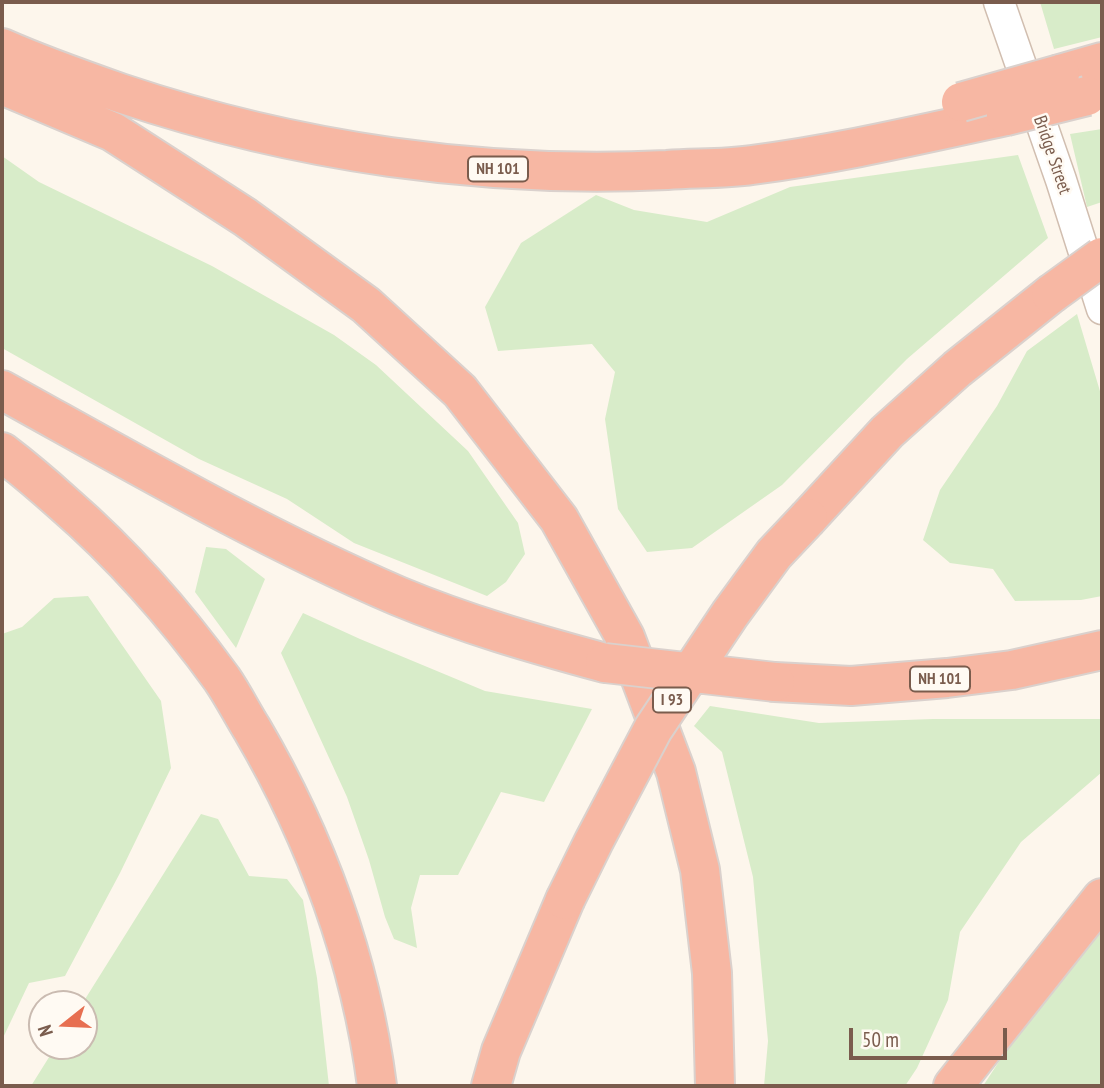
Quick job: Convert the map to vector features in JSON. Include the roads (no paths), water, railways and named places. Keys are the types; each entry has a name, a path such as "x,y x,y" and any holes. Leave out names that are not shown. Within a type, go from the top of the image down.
{"highway":[{"name":"NH 101","path":"2,47 80,79 255,133 380,157 503,169 615,172 749,166 1006,116 1083,88"},
{"path":"820,154 961,102 1083,88 1102,62"},
{"path":"2,85 113,132 245,217 366,305 460,391 559,519 625,637 676,772 700,870 712,973 715,1086"},
{"name":"I 93","path":"491,1086 501,1051 565,901 594,841 653,729 730,614 775,554 887,432 957,369 1102,257"},
{"name":"NH 101","path":"2,390 222,511 355,577 470,623 605,663 775,682 852,686 1012,670 1102,650"},
{"path":"2,452 93,529 129,564 223,681 255,734 274,767 316,858 349,951 362,1000 377,1086"},
{"path":"953,1086 1102,898"}],"street":[{"name":"Bridge Street","path":"999,2 1061,180 1102,309"}]}
